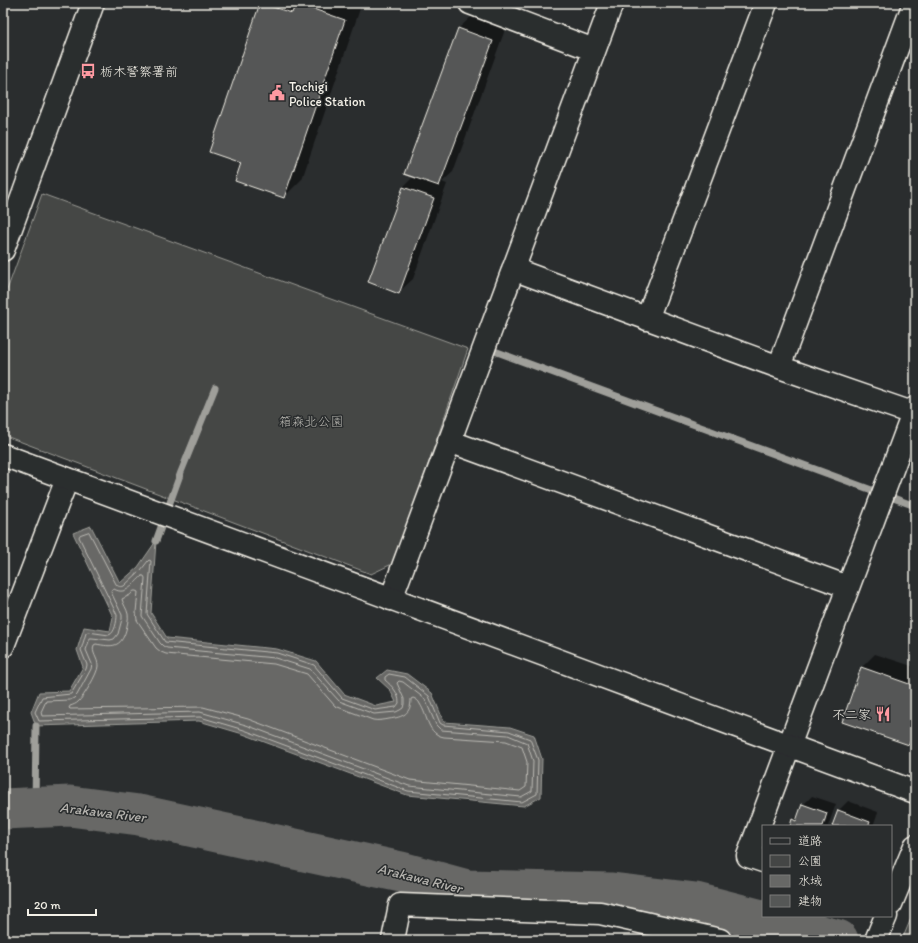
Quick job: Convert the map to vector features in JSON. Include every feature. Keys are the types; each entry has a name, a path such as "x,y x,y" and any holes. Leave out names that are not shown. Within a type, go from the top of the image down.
{"street":[{"path":"3,250 93,3"},
{"path":"470,3 594,50"},
{"path":"391,599 612,3"},
{"path":"647,319 766,3"},
{"path":"779,367 914,3"},
{"path":"513,269 779,367 914,412 748,856 762,861"},
{"path":"449,442 848,587"},
{"path":"3,455 915,792"},
{"path":"5,632 67,479"},
{"path":"892,902 915,846"},
{"path":"393,940 400,905 600,913 720,940"}],"green space":[{"name":"箱森北公園","path":"42,194 468,349 394,563 371,574 3,435 3,301"},
{"path":"915,909 915,940 902,940"}],"water":[{"path":"91,526 120,583 138,567 156,541 151,613 167,638 277,649 316,661 344,694 376,706 396,702 390,690 377,678 387,670 407,674 432,693 444,722 510,727 534,735 542,759 541,797 524,806 407,795 243,734 199,721 36,726 31,712 39,692 69,691 83,667 77,650 84,627 110,631 113,617 73,533"}],"building":[{"path":"260,3 292,13 296,3 345,20 284,198 235,181 241,163 209,152"},
{"path":"458,28 493,41 439,186 404,174"},
{"path":"403,187 434,198 399,294 368,282"},
{"path":"861,667 915,686 915,728 909,745 842,722"},
{"path":"802,804 827,813 823,825 790,825 792,819 796,821"},
{"path":"838,810 870,822 868,825 832,825"}],"waterway":[{"path":"489,349 915,506"},
{"path":"156,541 181,472 215,388"},
{"path":"35,807 36,726"},
{"name":"Arakawa River","path":"3,809 70,806 139,815 401,872 467,890 612,893 696,903 838,940"}],"place":[{"name":"栃木警察署前","path":"88,71"},
{"name":"Tochigi Police Station","path":"277,93"},
{"name":"不二家","path":"883,714"}]}
